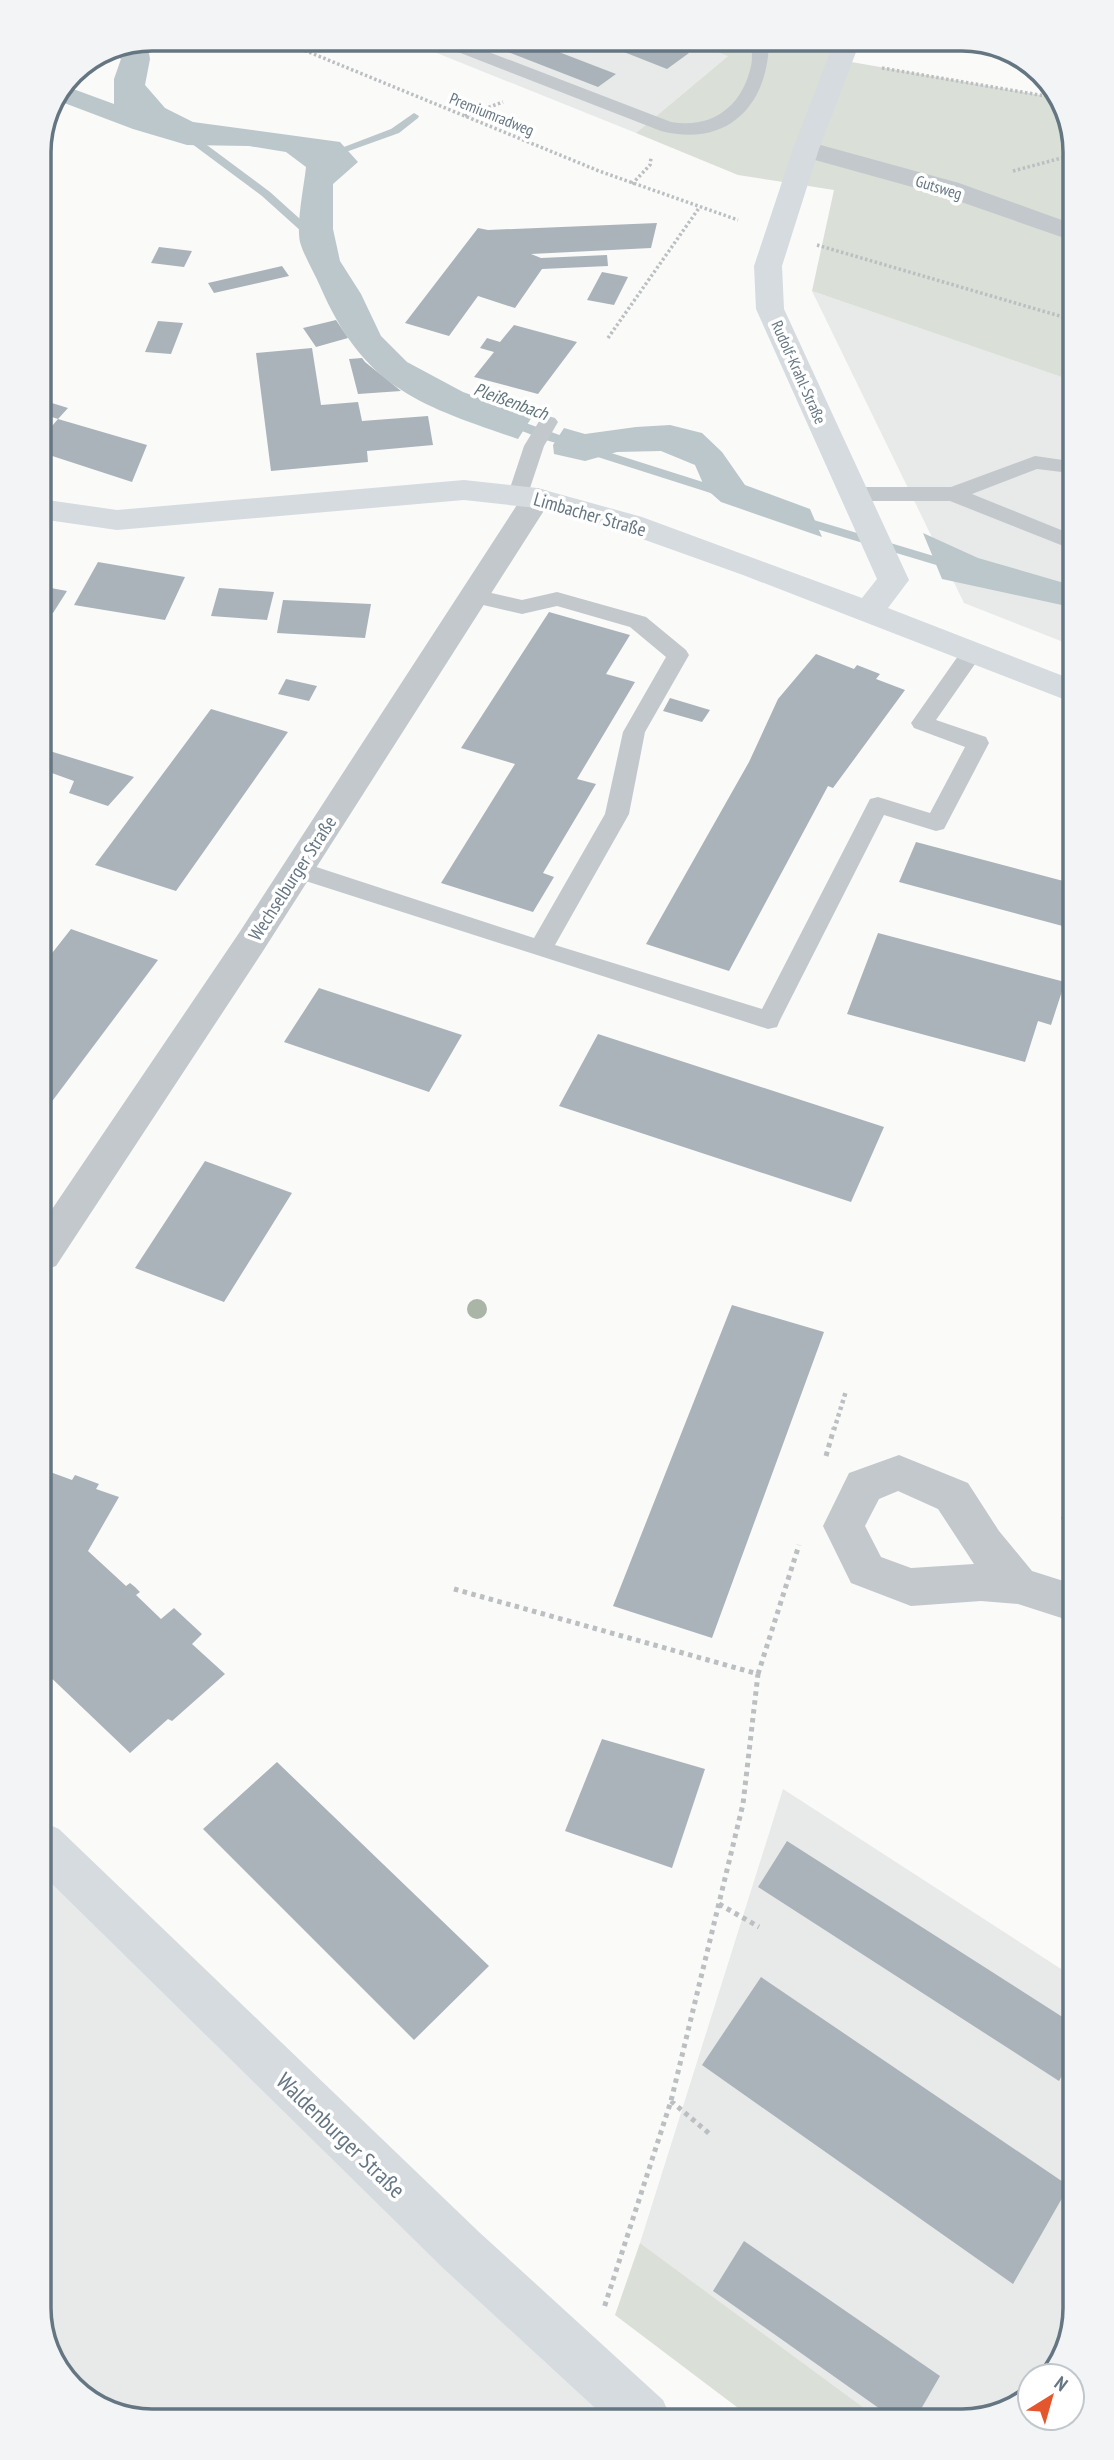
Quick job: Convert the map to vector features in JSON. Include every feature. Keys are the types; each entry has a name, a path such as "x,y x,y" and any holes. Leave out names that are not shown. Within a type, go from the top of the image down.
{"street":[{"name":"Rudolf-Krahl-Straße","path":"843,51 806,149 768,266 771,309 893,580 868,613"},
{"name":"Gutsweg","path":"806,149 950,189 1063,229"},
{"name":"Limbacher Straße","path":"51,511 117,520 464,490 527,496 631,524 1063,688"},
{"name":"Wechselburger Straße","path":"51,1241 298,870 474,596 527,496"},
{"path":"1018,1585 1063,1600"},
{"name":"Waldenburger Straße","path":"51,1852 612,2399"}],"lane":[{"path":"472,51 667,127 691,131 724,122 750,92 760,65 760,51"},
{"path":"527,496 534,446 548,422"},
{"path":"856,500 953,494 1035,462 1063,466"},
{"path":"953,494 1063,539"},
{"path":"474,596 522,607 557,599 638,622 678,655 634,732 617,814 540,948"},
{"path":"298,870 768,1020 878,805 936,823 978,743 922,723 971,654"}],"path":[{"name":"Premiumradweg","path":"308,51 599,171 699,208 608,338"},
{"path":"853,51 1046,95"},
{"path":"817,244 1063,316"},
{"path":"612,2399 671,2101 743,1804 758,1674 803,1532"},
{"path":"454,1589 758,1674"},
{"path":"719,1904 759,1927"},
{"path":"671,2101 711,2134"}],"shaded area":[{"path":"149,51 150,59 145,85 165,108 193,122 340,142 358,162 333,184 333,229 340,261 361,294 381,336 407,362 463,392 532,417 518,439 423,403 376,370 356,348 337,320 300,242 299,225 306,167 286,152 249,146 187,145 133,129 64,103 73,89 114,104 114,79 121,59 118,57"},
{"path":"432,51 718,51 729,55 636,133"},
{"path":"715,51 834,51 840,60 1046,96 1058,119 1063,152 1063,378 812,291 834,190 738,175 636,133 728,56"},
{"path":"812,291 1063,378 1063,642 964,603"},
{"path":"670,425 702,433 722,452 745,485 810,509 822,537 721,502 705,488 695,465 661,451 617,452 585,461 554,454 553,445 564,428 585,434"},
{"path":"923,533 978,558 1063,583 1063,605 942,579"},
{"path":"783,1789 1063,1970 1063,2308 1058,2341 1053,2353 1047,2362 1016,2362 1016,2393 995,2404 962,2409 865,2409 640,2243"},
{"path":"51,1845 636,2409 145,2409 119,2404 101,2396 80,2380 56,2341 51,2308"},
{"path":"640,2243 865,2409 739,2409 615,2315"}],"building":[{"path":"506,51 556,51 616,74 598,87"},
{"path":"621,51 689,53 667,69"},
{"path":"657,223 651,248 531,254 541,258 607,255 608,266 542,269 515,308 478,296 449,336 405,323 478,228 488,230"},
{"path":"159,247 192,251 184,267 151,263"},
{"path":"282,266 289,276 214,293 208,283"},
{"path":"602,272 628,277 614,305 587,300"},
{"path":"336,320 348,338 316,347 303,328"},
{"path":"158,321 183,323 171,354 145,352"},
{"path":"514,325 577,342 538,394 474,377 494,352 480,348 487,338 500,342"},
{"path":"312,348 321,405 358,402 362,421 428,416 433,445 367,451 368,462 271,471 256,353"},
{"path":"362,358 401,391 358,394 349,359"},
{"path":"51,403 68,408 58,419 51,417"},
{"path":"58,419 147,445 132,482 51,456 51,427"},
{"path":"98,562 185,577 165,620 74,605"},
{"path":"51,588 67,591 53,613"},
{"path":"219,588 274,592 267,620 211,616"},
{"path":"283,600 371,604 365,638 277,633"},
{"path":"549,612 630,635 606,674 635,682 577,779 596,784 543,873 554,877 533,912 441,883 515,764 461,748"},
{"path":"816,654 854,669 857,665 880,674 876,679 905,690 833,788 828,786 729,971 646,944 749,762 778,699"},
{"path":"286,679 317,686 309,701 278,694"},
{"path":"670,698 710,710 702,722 663,711"},
{"path":"211,709 288,732 176,891 95,865"},
{"path":"51,751 134,777 108,806 69,793 74,781 51,773"},
{"path":"916,842 1063,881 1063,926 899,882"},
{"path":"71,929 158,960 51,1103 51,954"},
{"path":"878,933 1063,981 1051,1025 1038,1021 1025,1062 847,1014"},
{"path":"319,988 462,1035 429,1092 284,1042"},
{"path":"598,1034 884,1127 851,1202 559,1106"},
{"path":"205,1161 292,1193 224,1302 135,1268"},
{"path":"732,1305 824,1332 712,1638 613,1606"},
{"path":"51,1472 72,1480 75,1475 99,1484 96,1489 119,1497 88,1551 126,1586 130,1583 135,1587 140,1592 136,1595 161,1619 174,1608 202,1634 192,1644 225,1674 172,1721 168,1719 130,1753 51,1678"},
{"path":"602,1739 705,1769 672,1868 565,1831"},
{"path":"277,1762 489,1966 414,2040 203,1829"},
{"path":"787,1841 1063,2017 1063,2074 1059,2081 758,1887"},
{"path":"761,1977 1063,2182 1063,2196 1013,2284 702,2065"},
{"path":"744,2241 940,2376 921,2409 880,2409 713,2291"}],"waterway":[{"path":"328,155 395,131 414,116"},
{"path":"184,133 266,194 316,239"},
{"name":"Pleißenbach","path":"506,420 567,442 578,442"},
{"path":"586,449 724,493"},
{"name":"Pleißenbach","path":"797,519 953,566"}]}
